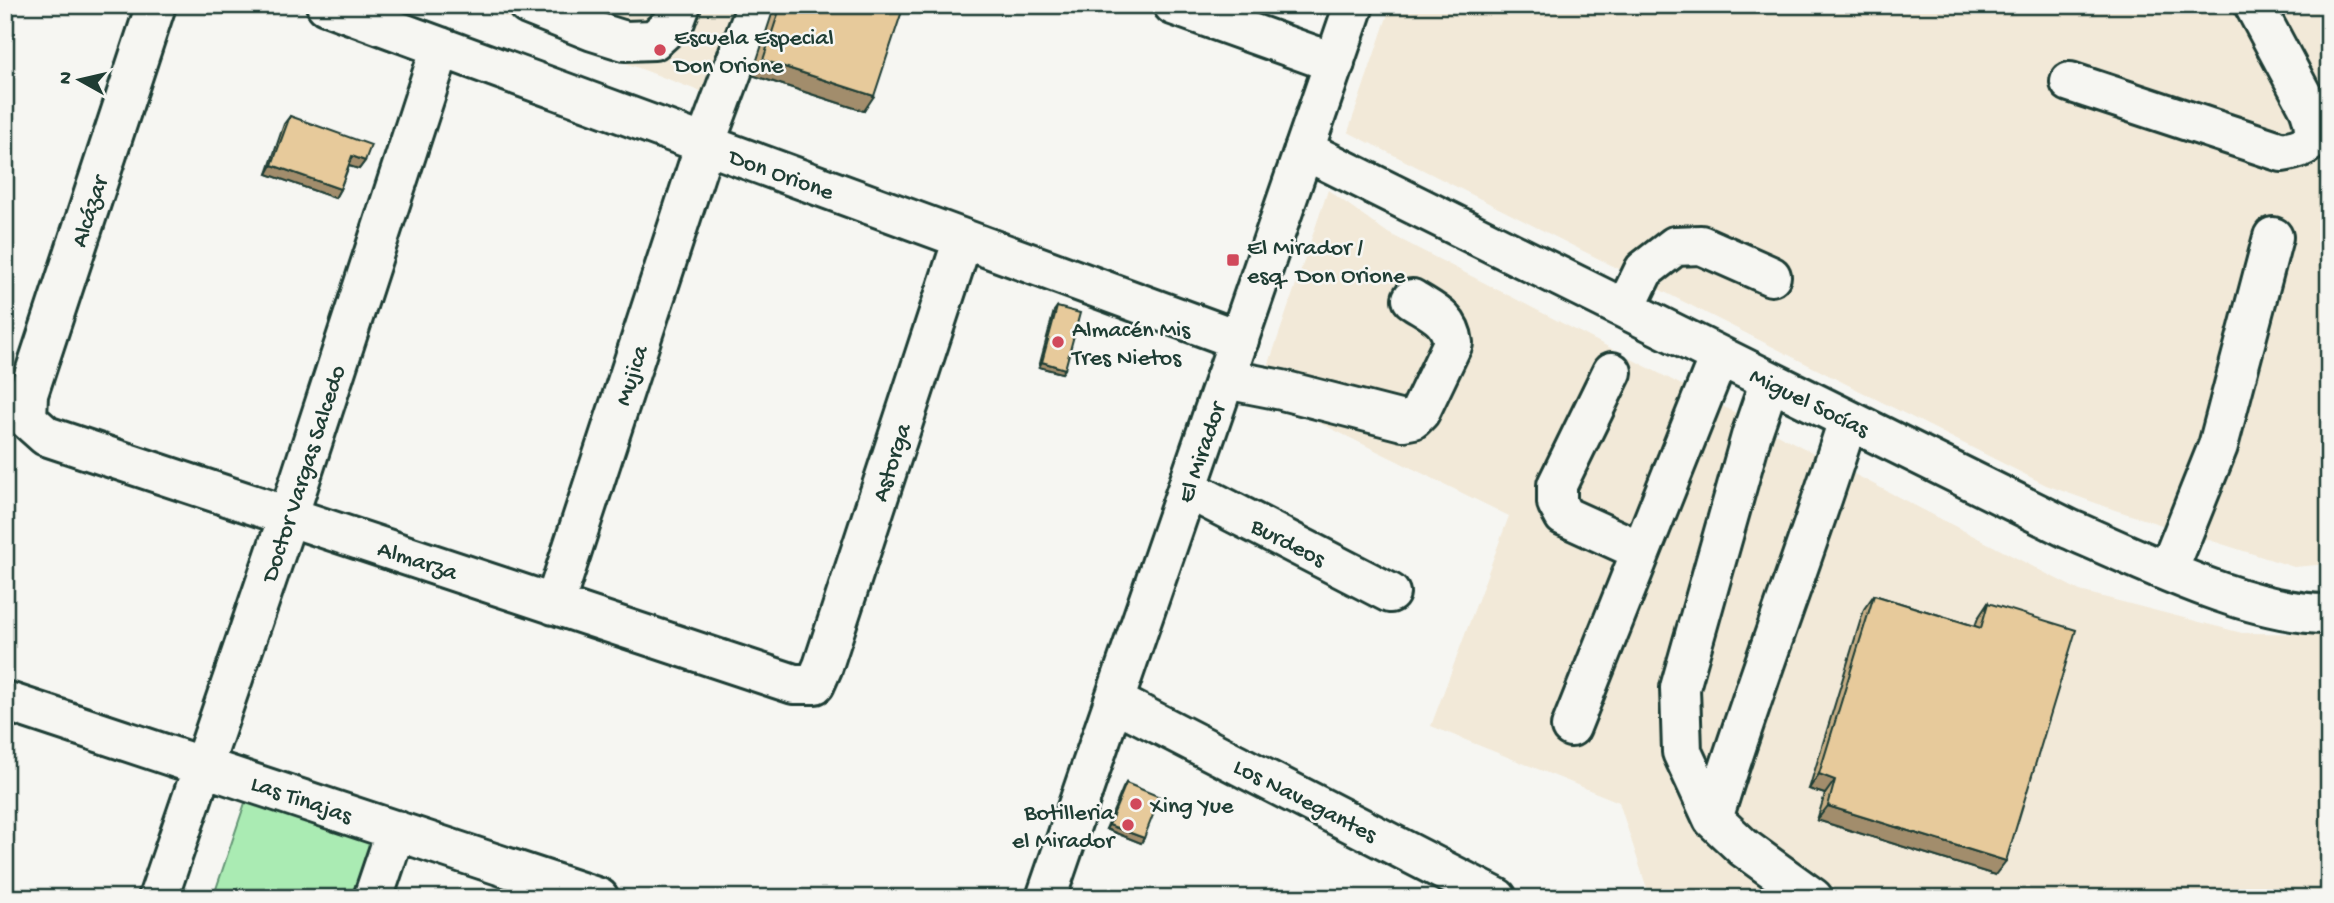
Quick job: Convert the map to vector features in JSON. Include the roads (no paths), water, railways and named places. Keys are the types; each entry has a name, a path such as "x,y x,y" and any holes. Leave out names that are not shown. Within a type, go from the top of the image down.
{"street":[{"name":"Alcázar","path":"27,419 27,394 156,5"},
{"name":"Don Orione","path":"326,5 1238,340"},
{"path":"528,5 593,32 625,41 654,40 675,21 681,5"},
{"name":"Mujica","path":"554,605 705,144 757,5"},
{"path":"1173,5 1238,16 1335,63"},
{"name":"El Mirador","path":"1046,898 1354,5"},
{"path":"2070,82 2282,152 2302,149 2311,140 2315,125 2309,108 2254,5"},
{"name":"Doctor Vargas Salcedo","path":"158,898 288,517 440,47"},
{"name":"Miguel Socías","path":"1304,150 2069,529 2168,571 2282,610 2329,614"},
{"path":"2168,571 2218,446 2273,237"},
{"name":"Astorga","path":"815,684 963,239"},
{"path":"1625,309 1644,270 1675,246 1701,245 1771,276"},
{"path":"1225,379 1282,390 1403,421 1412,419 1420,412 1452,343 1452,333 1446,322 1412,299"},
{"path":"1571,727 1719,356"},
{"path":"1612,372 1557,485 1557,503 1564,516 1642,551"},
{"path":"1770,380 1752,433 1680,688 1682,752 1713,819 1744,848 1813,898"},
{"name":"Almarza","path":"27,419 46,436 794,684 815,684"},
{"path":"1713,819 1731,757 1848,420"},
{"name":"Burdeos","path":"1188,489 1390,593"},
{"name":"Las Tinajas","path":"5,701 599,898"},
{"name":"Los Navegantes","path":"1114,701 1497,898"},
{"path":"373,898 396,830"}],"place":[{"name":"Escuela Especial Don Orione","path":"660,50"},
{"name":"El Mirador / esq. Don Orione","path":"1233,260"},
{"name":"Almacén Mis Tres Nietos","path":"1058,342"},
{"name":"Xing Yue","path":"1136,804"},
{"name":"Botilleria el Mirador","path":"1128,825"}]}
